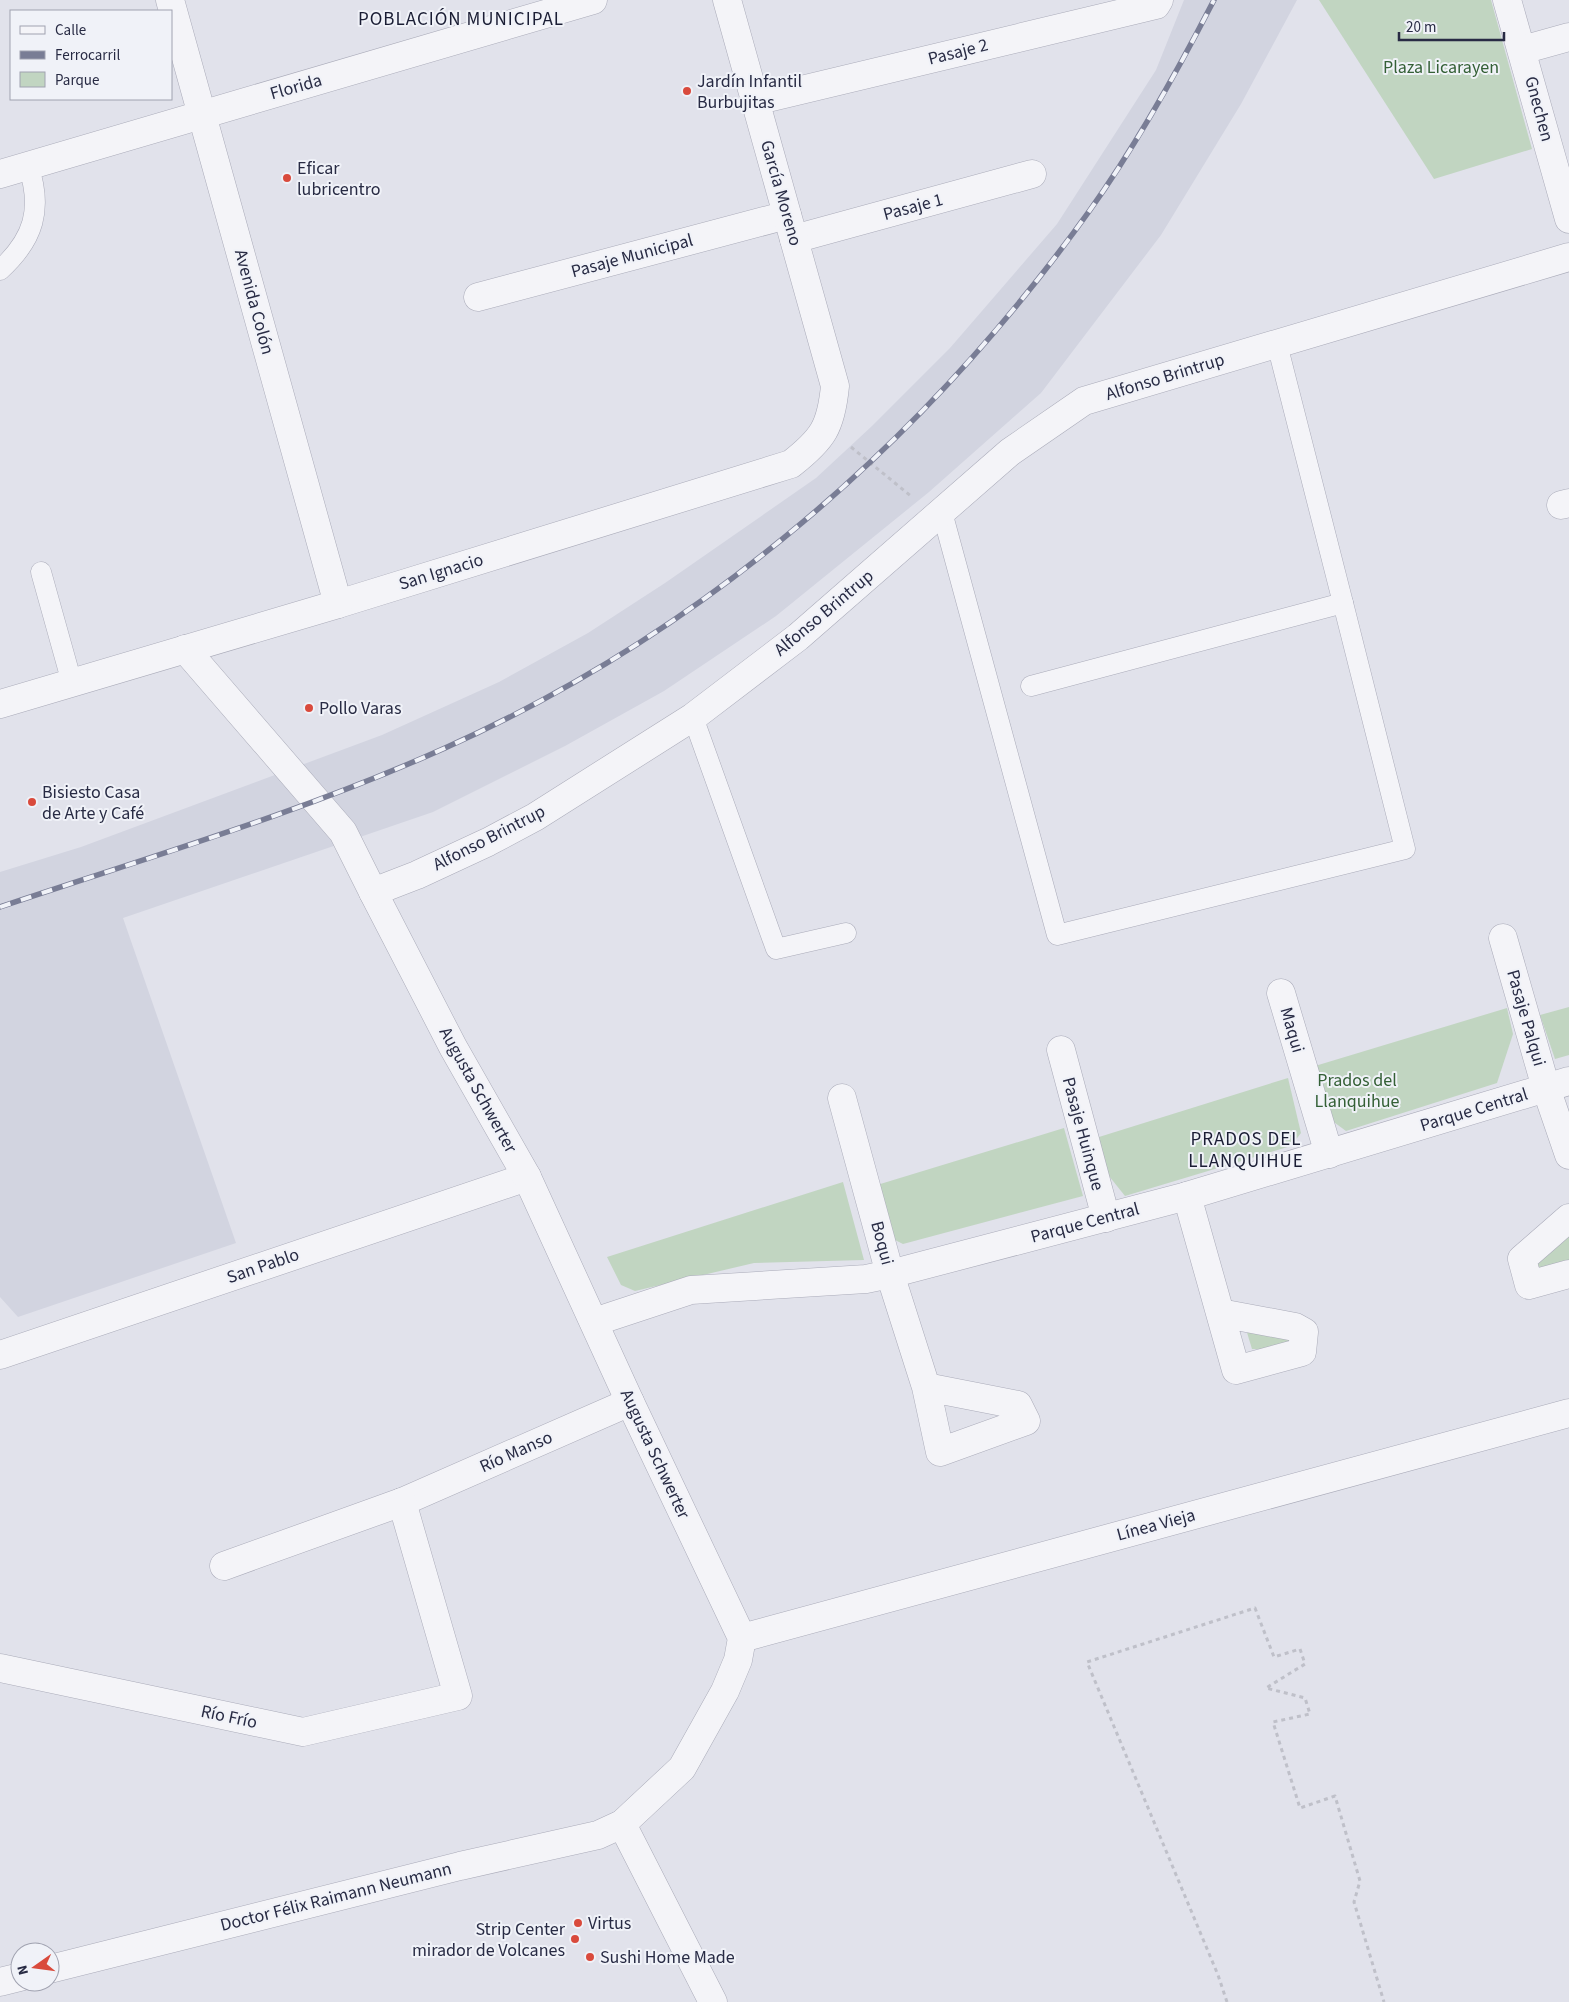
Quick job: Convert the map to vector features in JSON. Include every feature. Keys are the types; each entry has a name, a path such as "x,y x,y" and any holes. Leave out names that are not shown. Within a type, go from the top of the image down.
{"street":[{"name":"Avenida Colón","path":"170,0 338,604"},
{"name":"Florida","path":"0,174 559,5 593,0"},
{"name":"García Moreno","path":"728,0 835,386"},
{"name":"Pasaje 2","path":"755,101 1156,5 1158,0"},
{"name":"Gnechen","path":"1507,0 1569,219"},
{"path":"1522,50 1569,37"},
{"name":"Pasaje 1","path":"791,227 1032,174"},
{"name":"Pasaje Municipal","path":"478,297 791,227"},
{"name":"Alfonso Brintrup","path":"373,892 418,875 527,821 693,717 798,638 1010,452 1084,401 1569,257"},
{"name":"San Ignacio","path":"0,704 338,604 791,464 811,448 827,428 833,407 835,386"},
{"path":"185,650 343,832 373,892"},
{"name":"Augusta Schwerter","path":"373,892 452,1047 527,1176 630,1402 742,1638"},
{"name":"Pasaje Palqui","path":"1503,938 1558,1084 1569,1155"},
{"name":"Maqui","path":"1281,992 1329,1154"},
{"name":"Pasaje Huinque","path":"1061,1050 1106,1218"},
{"name":"Parque Central","path":"594,1322 691,1290 866,1279 890,1274 1187,1196 1558,1084"},
{"name":"Boqui","path":"842,1098 890,1274 926,1387"},
{"name":"San Pablo","path":"0,1355 527,1176"},
{"path":"1187,1196 1220,1313"},
{"path":"1569,1218 1522,1259 1529,1285 1569,1274"},
{"name":"Río Manso","path":"224,1566 402,1502 630,1402"},
{"name":"Línea Vieja","path":"742,1638 1569,1413"},
{"name":"Río Frío","path":"0,1668 304,1732 458,1696 402,1502"},
{"path":"713,2002 622,1824 682,1768 725,1691 738,1660 742,1638"},
{"name":"Doctor Félix Raimann Neumann","path":"60,1966 460,1866 598,1835 622,1824"}],"lane":[{"path":"0,270 14,258 25,242 33,224 36,204 34,184 28,166"},
{"path":"939,514 1057,936 1405,850 1277,344"},
{"path":"41,572 72,683"},
{"path":"1031,686 1343,603"},
{"path":"693,717 776,949 846,933"}],"path":[{"path":"827,428 939,514"},
{"path":"1227,2002 1218,1975 1087,1662 1255,1608 1274,1657 1300,1649 1305,1664 1266,1688 1305,1698 1310,1714 1273,1722 1300,1808 1335,1796 1360,1881 1354,1902 1384,2002"}],"shaded area":[{"path":"1184,0 1297,0 1241,104 1161,235 1041,393 929,492 776,616 664,691 565,746 433,812 123,918 236,1243 18,1317 0,1297 0,872 81,847 382,735 499,682 588,633 665,583 816,478 872,426 950,348 1057,224 1156,70"}],"green space":[{"name":"Plaza Licarayen","path":"1319,0 1491,0 1532,149 1434,179"},
{"path":"1569,1007 1569,1055 1555,1059 1540,1015"},
{"name":"Prados del Llanquihue","path":"1507,1008 1513,1034 1497,1083 1346,1131 1327,1117 1315,1066"},
{"name":"Prados del Llanquihue","path":"1288,1078 1301,1133 1291,1146 1125,1196 1105,1171 1099,1137"},
{"path":"1064,1128 1083,1196 903,1244 889,1237 877,1185"},
{"path":"843,1182 864,1260 754,1263 635,1291 621,1285 607,1257"},
{"path":"1569,1235 1569,1266 1534,1268 1539,1259"},
{"path":"1245,1326 1291,1338 1287,1350 1252,1349"}],"railway":[{"path":"0,907 280,814 445,748 540,701 632,647 719,588 803,522 882,451 956,375 1026,295 1090,210 1140,134 1171,81 1214,0"}],"place":[{"name":"Jardín Infantil Burbujitas","path":"687,91"},
{"name":"Eficar lubricentro","path":"287,178"},
{"name":"Pollo Varas","path":"309,708"},
{"name":"Bisiesto Casa de Arte y Café","path":"32,802"},
{"name":"Virtus","path":"578,1923"},
{"name":"Strip Center mirador de Volcanes","path":"575,1939"},
{"name":"Sushi Home Made","path":"590,1957"}],"district":[{"name":"POBLACIÓN MUNICIPAL","path":"461,19"},
{"name":"PRADOS DEL LLANQUIHUE","path":"1246,1150"}]}
